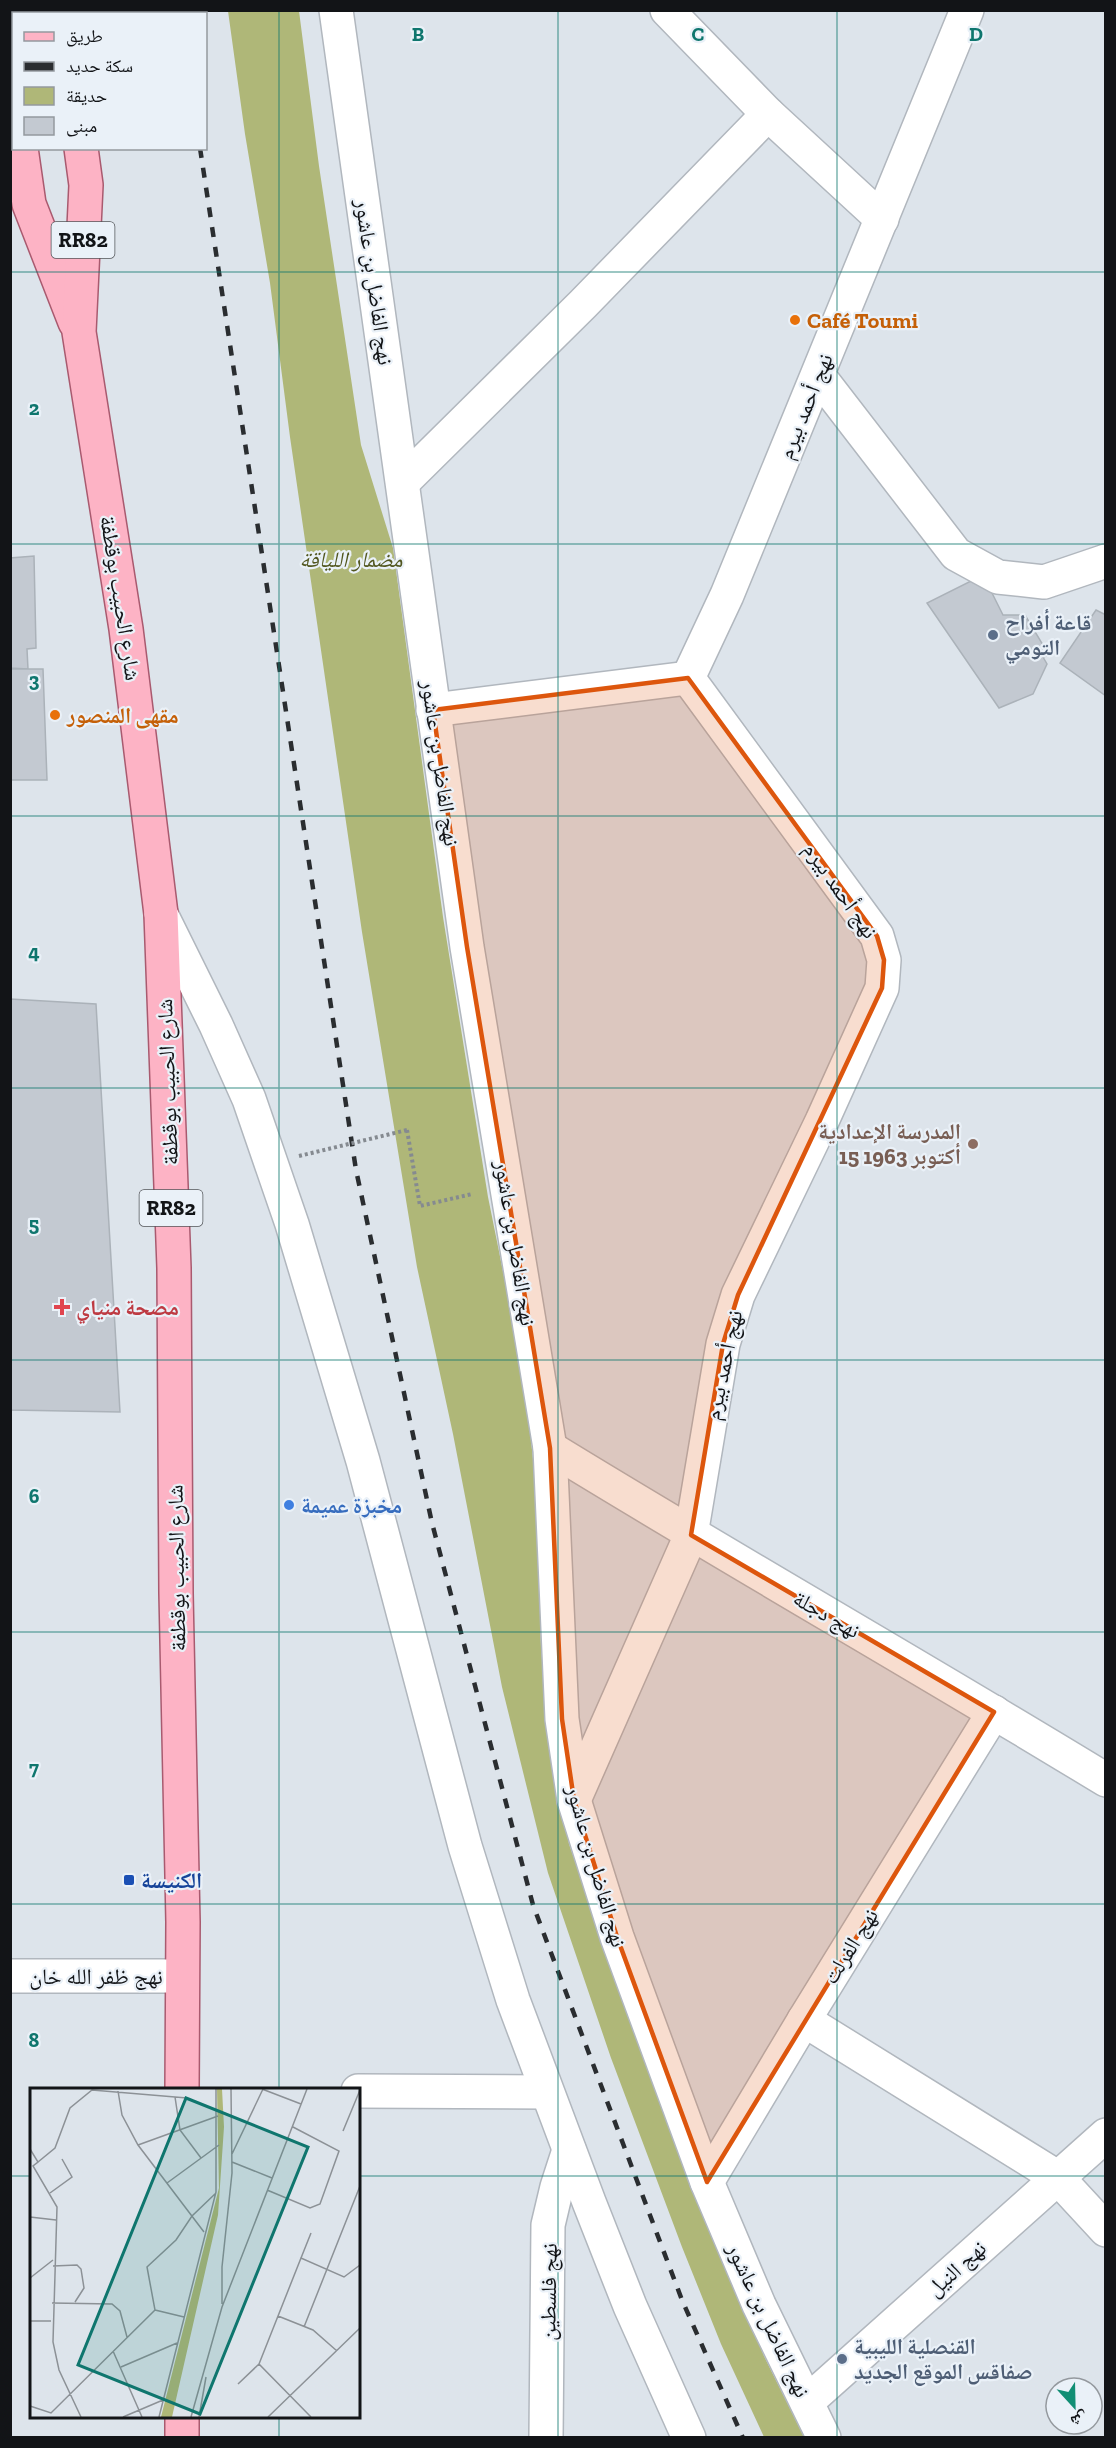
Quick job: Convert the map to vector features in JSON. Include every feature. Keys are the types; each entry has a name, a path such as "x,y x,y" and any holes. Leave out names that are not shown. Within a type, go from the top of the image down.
{"main road":[{"name":"شارع الحبيب بوقطفة","path":"21,150 29,204 79,332"},
{"name":"شارع الحبيب بوقطفة","path":"81,150 86,185 79,332 126,628 161,914 174,1268 182,2088"},
{"path":"182,2418 182,2438"}],"street":[{"name":"نهج الفاضل بن عاشور","path":"336,10 467,947 550,1448 561,1719 574,1800 617,1937 707,2182 759,2305 824,2438"},
{"path":"667,10 768,114 882,219"},
{"name":"نهج أحمد بيرم","path":"574,1800 691,1535 723,1344 738,1295 822,1121 882,988 884,960 877,936 688,678 727,595 967,10"},
{"path":"403,482 768,114"},
{"path":"818,375 956,554 998,577 1044,582 1106,561"},
{"path":"434,710 688,678"},
{"path":"161,914 216,1024 249,1099 292,1224 363,1461 465,1846 513,2000 546,2092 630,2306 689,2438"},
{"name":"نهج دجلة","path":"550,1448 691,1535 1106,1780"},
{"name":"نهج الفرلت","path":"707,2182 994,1712"},
{"name":"نهج ظفر الله خان","path":"10,1976 182,1976"},
{"path":"804,2020 1057,2177 1106,2230"},
{"path":"360,2091 546,2092"},
{"name":"نهج النيل","path":"807,2402 1106,2135"},
{"name":"نهج فلسطين","path":"546,2438 549,2225 557,2187 569,2150"}],"path":[{"path":"299,1155 407,1130 420,1206 506,1186"}],"highlighted area":[{"path":"688,678 877,936 884,960 882,988 738,1295 723,1344 691,1535 994,1712 707,2182 617,1937 574,1800 562,1719 550,1448 467,947 433,710"}],"green space":[{"name":"مضمار اللياقة","path":"228,11 299,11 319,166 361,445 393,548 443,917 488,1197 524,1375 536,1487 541,1647 549,1746 569,1844 643,2050 701,2198 764,2356 804,2437 764,2437 721,2344 611,2058 548,1873 502,1687 453,1434 417,1267 362,932 290,437 270,283 245,134"}],"building":[{"path":"34,556 36,648 27,649 28,669 10,668 10,558"},
{"name":"قاعة أفراح التومي","path":"983,575 1003,615 1025,615 1049,655 1043,657 1047,664 1033,694 999,708 927,603"},
{"path":"1096,610 1106,615 1106,696 1060,663"},
{"path":"10,669 43,669 47,780 10,780"},
{"name":"مصحة منياي","path":"10,999 96,1004 120,1412 10,1410"}],"railway":[{"path":"200,150 356,1170 432,1523 533,1905 682,2300 743,2438"}],"place":[{"name":"Café Toumi","path":"795,320"},
{"name":"قاعة أفراح التومي","path":"993,635"},
{"name":"مقهى المنصور","path":"55,715"},
{"name":"المدرسة الإعدادية 15 أكتوبر 1963","path":"973,1144"},
{"name":"مصحة منياي","path":"62,1307"},
{"name":"مخبزة عميمة","path":"289,1505"},
{"name":"الكنيسة","path":"129,1880"},
{"name":"القنصلية الليبية صفاقس الموقع الجديد","path":"842,2359"}]}
